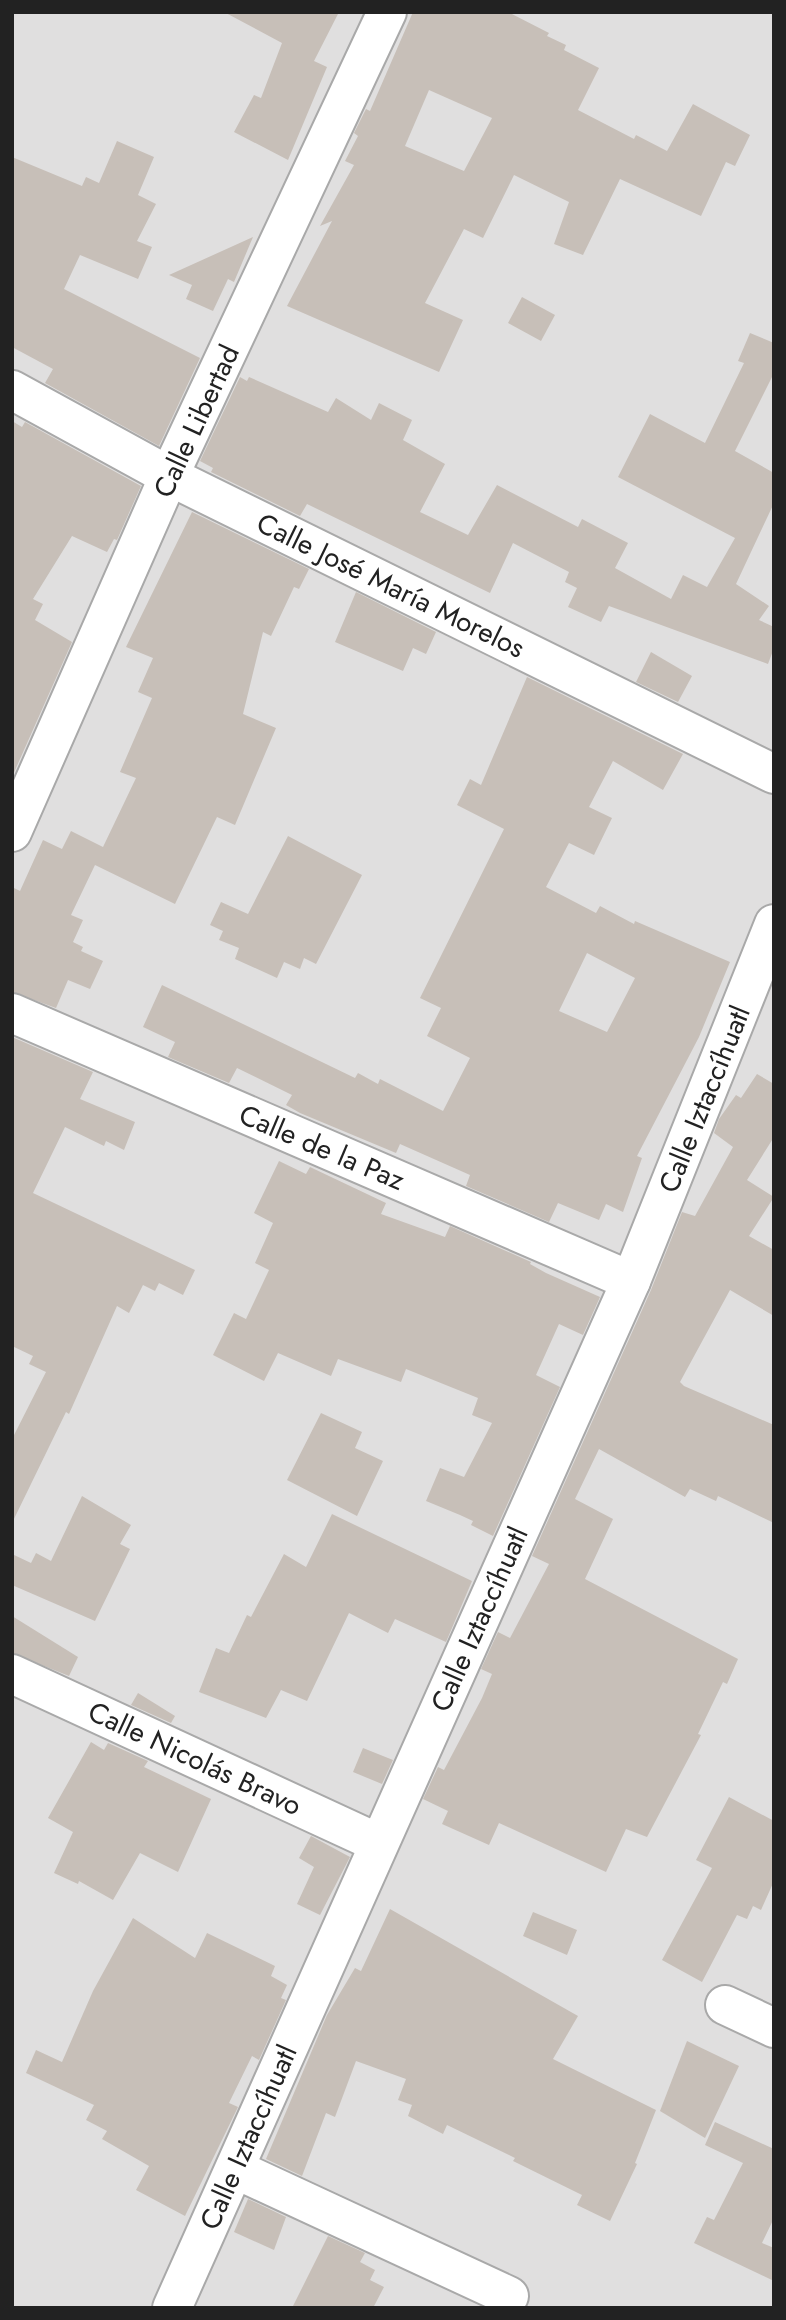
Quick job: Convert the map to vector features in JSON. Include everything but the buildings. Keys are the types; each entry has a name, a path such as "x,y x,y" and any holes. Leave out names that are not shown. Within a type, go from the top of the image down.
{"street":[{"name":"Calle Libertad","path":"12,832 169,476 387,12"},
{"name":"Calle José María Morelos","path":"12,390 169,476 774,774"},
{"name":"Calle Iztaccíhuatl","path":"172,2308 631,1281 774,924"},
{"name":"Calle de la Paz","path":"12,1013 631,1281"},
{"name":"Calle Nicolás Bravo","path":"12,1674 378,1843"},
{"path":"725,2005 774,2028"},
{"path":"235,2169 509,2296"}],"shaded area":[{"path":"12,12 774,12 774,2308 12,2308"}]}
